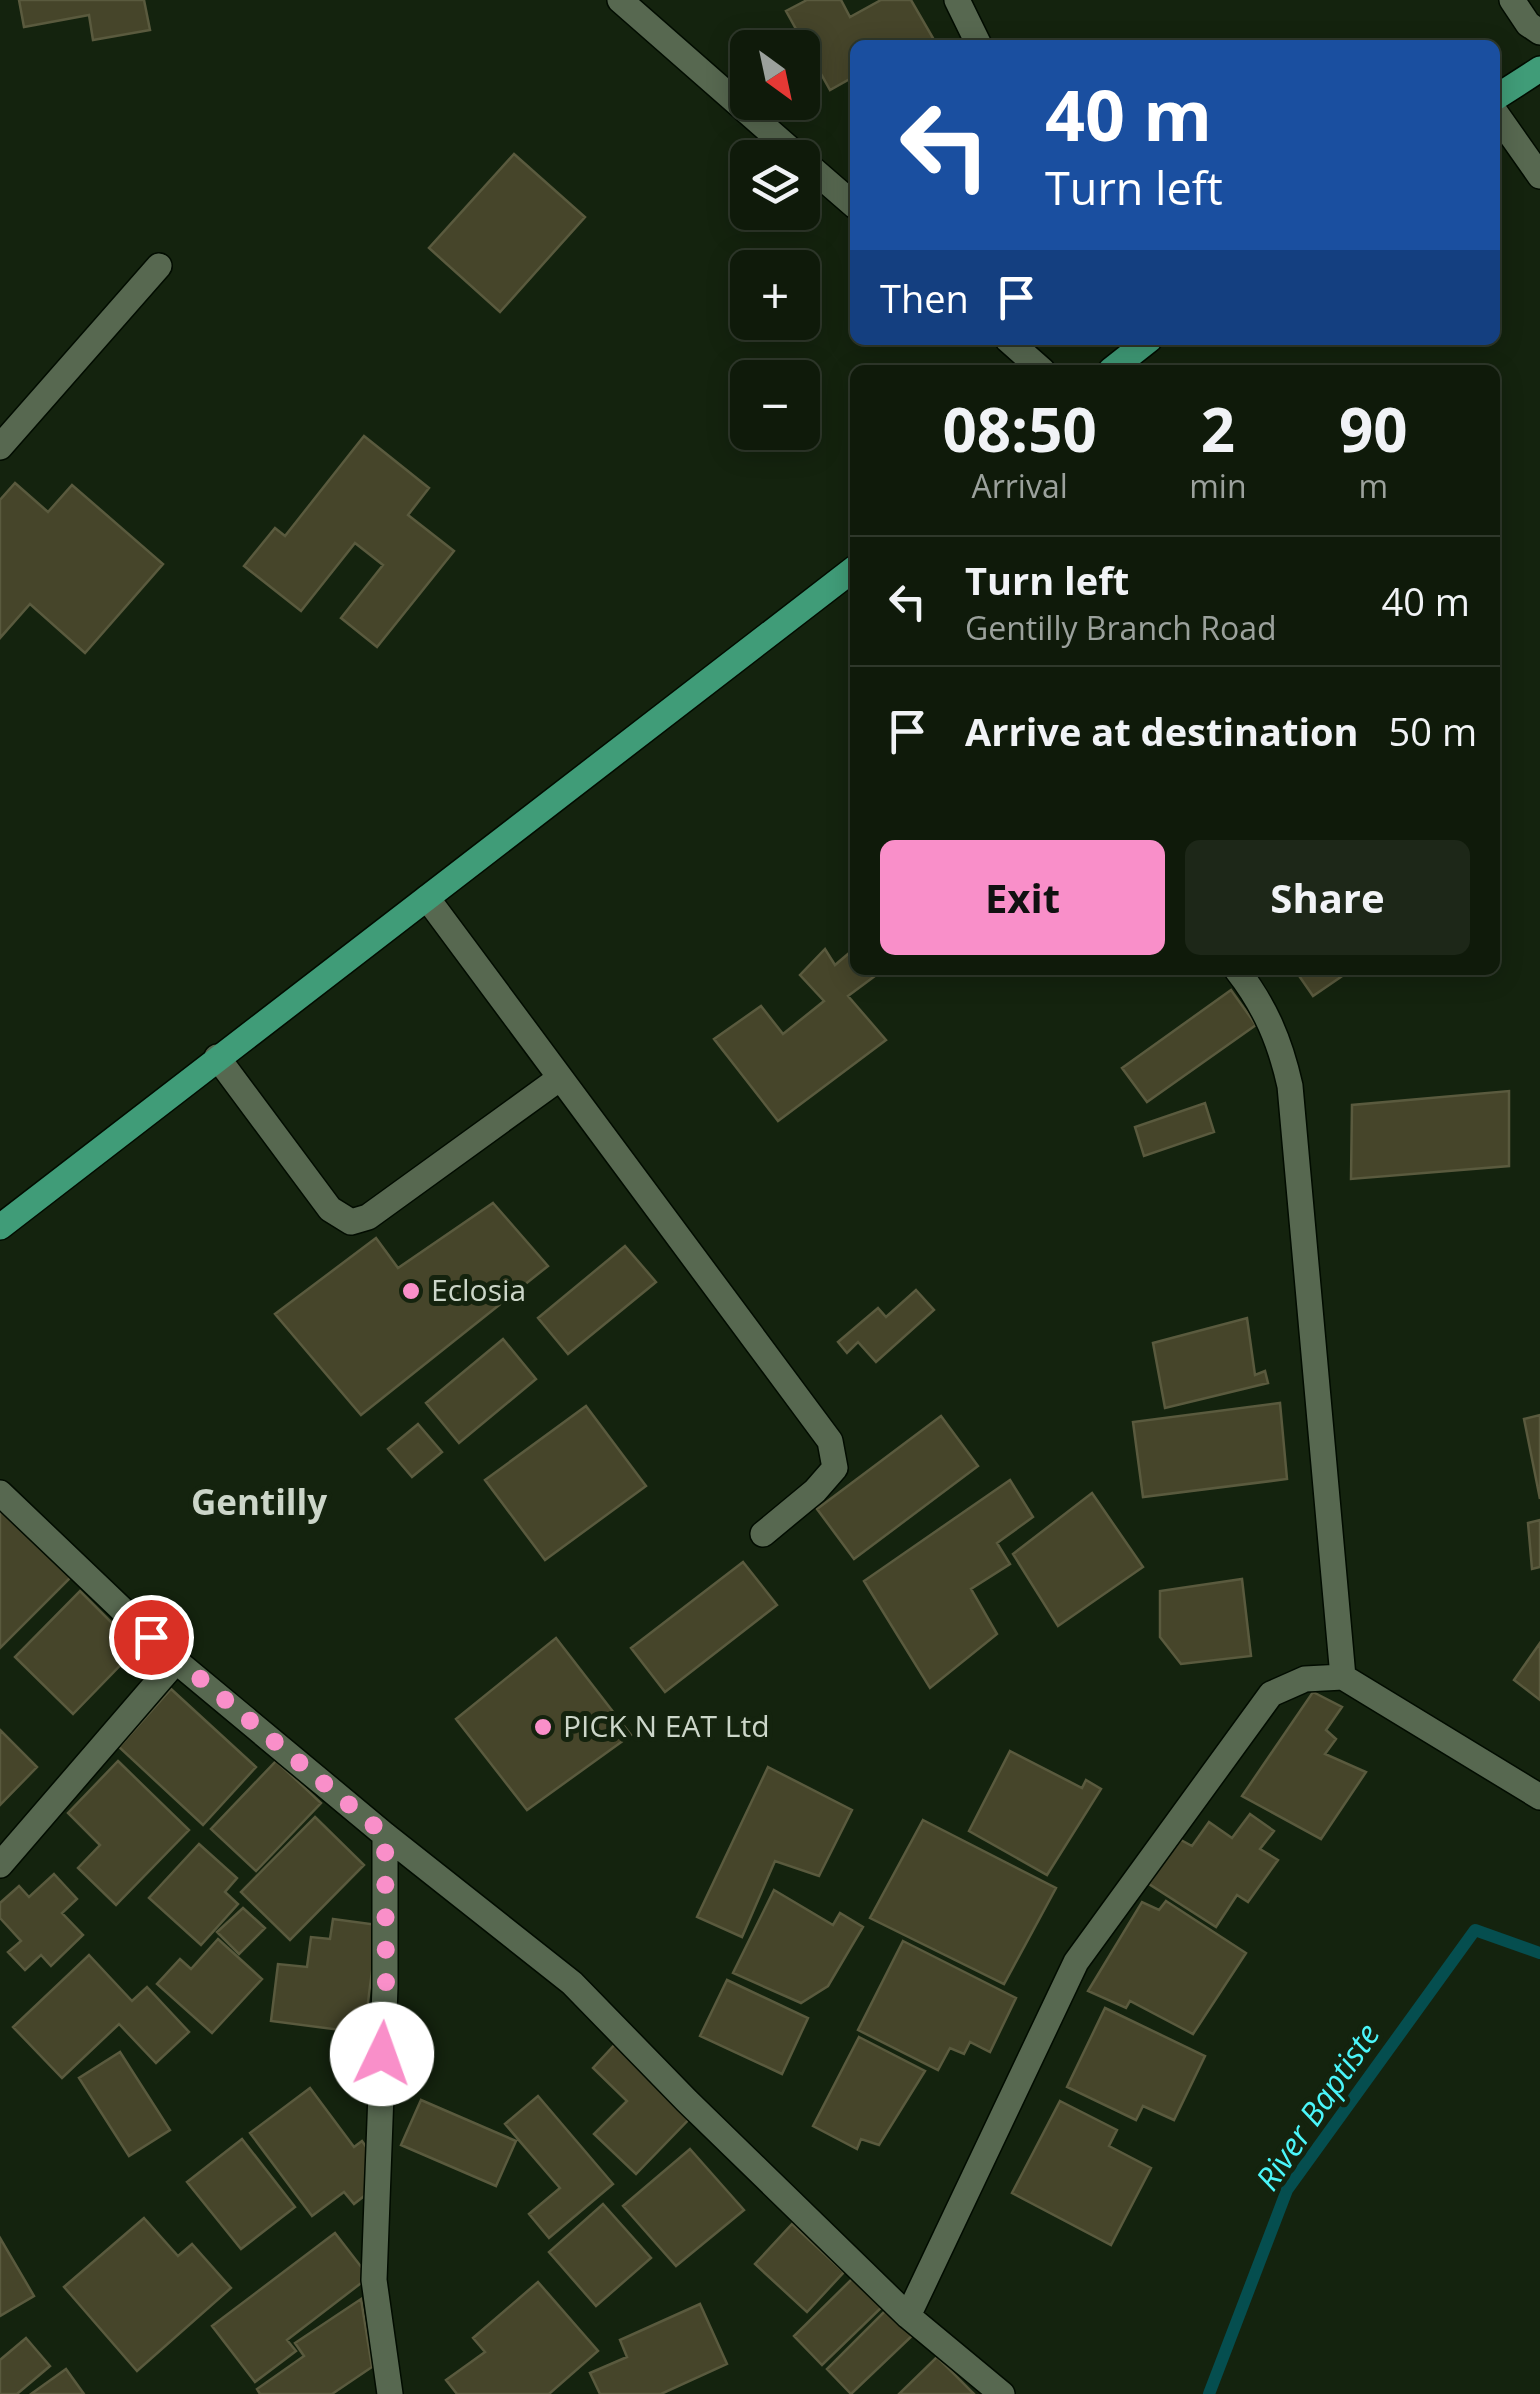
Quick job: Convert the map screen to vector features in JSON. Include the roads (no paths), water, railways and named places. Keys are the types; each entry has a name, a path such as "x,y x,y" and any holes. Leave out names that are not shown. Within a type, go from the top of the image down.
{"main road":[{"path":"1500,95 1540,69"},
{"path":"1117,365 1143,345"},
{"path":"0,1227 850,572"}],"street":[{"path":"620,0 779,140"},
{"path":"957,0 977,40"},
{"path":"1512,0 1528,24 1540,32"},
{"path":"1500,119 1540,176"},
{"path":"820,176 850,202"},
{"path":"0,447 159,266"},
{"path":"1014,345 1036,365"},
{"path":"426,898 830,1441 835,1468 815,1491 763,1534"},
{"path":"1241,975 1257,995 1281,1045 1290,1086 1344,1677"},
{"path":"217,1058 330,1209 351,1222 368,1218 560,1078"},
{"path":"0,1493 176,1661 385,1835 572,1983 908,2316 1002,2394"},
{"path":"0,1865 176,1661"},
{"path":"908,2316 1076,1962 1270,1694 1304,1679 1344,1677 1540,1797"},
{"path":"385,1835 386,1987 374,2280 390,2394"}],"waterway":[{"name":"River Baptiste","path":"1209,2394 1287,2190 1475,1930 1540,1953"}],"place":[{"name":"Eclosia","path":"411,1291"},
{"name":"PICK N EAT Ltd","path":"543,1727"}],"district":[{"name":"Gentilly","path":"259,1503"}]}
